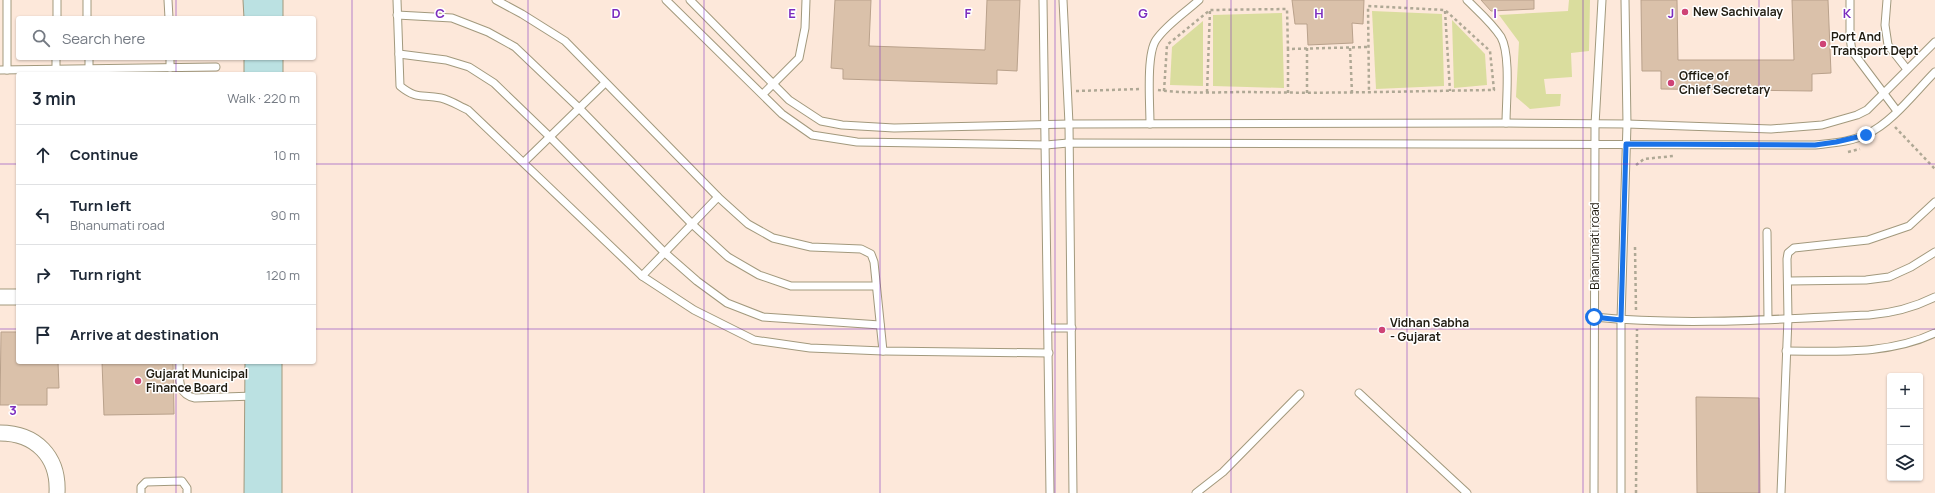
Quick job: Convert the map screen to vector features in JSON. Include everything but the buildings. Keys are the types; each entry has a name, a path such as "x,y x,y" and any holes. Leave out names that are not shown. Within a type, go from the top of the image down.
{"street":[{"path":"254,0 254,16"},
{"path":"272,0 272,16"},
{"path":"255,60 255,72"},
{"path":"272,60 272,72"},
{"path":"0,297 16,297"},
{"path":"256,364 256,396 263,430 271,493"},
{"path":"255,493 271,364"},
{"path":"0,433 10,433 35,440 46,454 54,468 57,493"}],"lane":[{"path":"7,0 3,70 216,67"},
{"path":"56,0 56,16"},
{"path":"87,0 87,16"},
{"path":"168,0 169,16"},
{"path":"397,0 400,86 410,94 421,97 442,98 468,110 642,276 694,310 754,340 810,348 883,351 1049,353"},
{"path":"496,0 565,41 718,197 748,224 773,238 811,247 861,249 871,254 874,262 883,351"},
{"path":"666,0 782,114 812,135 857,142 1046,145 1068,143 1815,145 1866,135 1881,125 1935,72"},
{"path":"690,0 773,85 804,112 821,121 842,125 894,128 1069,124 1506,123 1595,125 1627,124 1771,129 1822,125 1857,115 1866,110 1906,68 1935,42"},
{"path":"763,94 799,58 805,28 806,0"},
{"path":"1043,0 1049,328 1050,493"},
{"path":"1063,0 1069,124 1068,143 1072,328 1072,493"},
{"path":"1150,124 1150,52 1156,40 1199,0"},
{"path":"1467,0 1493,26 1501,38 1506,50 1506,123"},
{"name":"Bhanumati road","path":"1594,493 1595,125 1602,0"},
{"path":"1621,493 1621,320 1627,124 1625,0"},
{"path":"1850,0 1850,38 1852,51 1882,94 1896,111"},
{"path":"1887,0 1885,25 1888,44 1906,68"},
{"path":"397,16 452,18 488,32 515,47 579,108 692,224 728,257 759,275 791,286 876,286"},
{"path":"399,54 446,60 469,67 494,84 550,137 664,252 697,281 727,303 763,318 880,324"},
{"path":"56,60 56,70"},
{"path":"89,60 89,69"},
{"path":"170,60 170,68"},
{"path":"524,162 605,83"},
{"path":"642,276 718,197"},
{"path":"1781,493 1788,318 1788,253 1794,248 1836,245 1868,240 1909,226 1935,202"},
{"path":"1767,232 1768,319"},
{"path":"1789,280 1866,280 1889,277 1911,267 1935,252"},
{"path":"1594,317 1621,320 1637,319 1689,321 1893,313 1935,297"},
{"path":"1049,328 1072,328"},
{"path":"1786,351 1889,348 1922,339 1935,333"},
{"path":"179,364 182,392 190,397 256,396"},
{"path":"1359,393 1467,493"},
{"path":"1196,493 1223,472 1300,394"},
{"path":"141,493 141,487 146,482 182,481 187,488 187,493"}],"path":[{"path":"1073,91 1150,89 1164,91 1352,94 1494,90 1490,51 1445,10 1368,6 1369,93"},
{"path":"1164,91 1167,45 1210,10 1287,9 1288,93"},
{"path":"1207,92 1210,10"},
{"path":"1445,10 1450,91"},
{"path":"1288,49 1368,47"},
{"path":"1307,48 1307,93"},
{"path":"1350,48 1352,94"},
{"path":"1889,132 1900,122"},
{"path":"1895,127 1935,169"},
{"path":"1847,152 1854,152 1865,147"},
{"path":"1634,167 1644,159 1680,156"},
{"path":"1634,242 1637,319 1636,493"}],"shaded area":[{"path":"0,0 1935,0 1935,493 0,493"}],"green space":[{"path":"1569,0 1590,0 1589,51 1571,53 1572,77 1544,79 1546,94 1561,94 1560,106 1530,109 1516,97 1519,42 1499,15 1568,11"},
{"path":"1372,11 1442,14 1444,86 1376,89"},
{"path":"1282,13 1284,88 1213,86 1213,15"},
{"path":"1452,20 1485,54 1487,85 1454,88"},
{"path":"1203,21 1203,86 1170,85 1172,47"}],"place":[{"name":"New Sachivalay","path":"1685,12"},
{"name":"Port And Transport Dept","path":"1823,44"},
{"name":"Office of Chief Secretary","path":"1671,83"},
{"name":"Vidhan Sabha - Gujarat","path":"1382,330"},
{"name":"Gujarat Municipal Finance Board","path":"138,381"}],"route":[{"path":"1594,317 1621,320 1626,144 1815,145 1866,135"}]}
